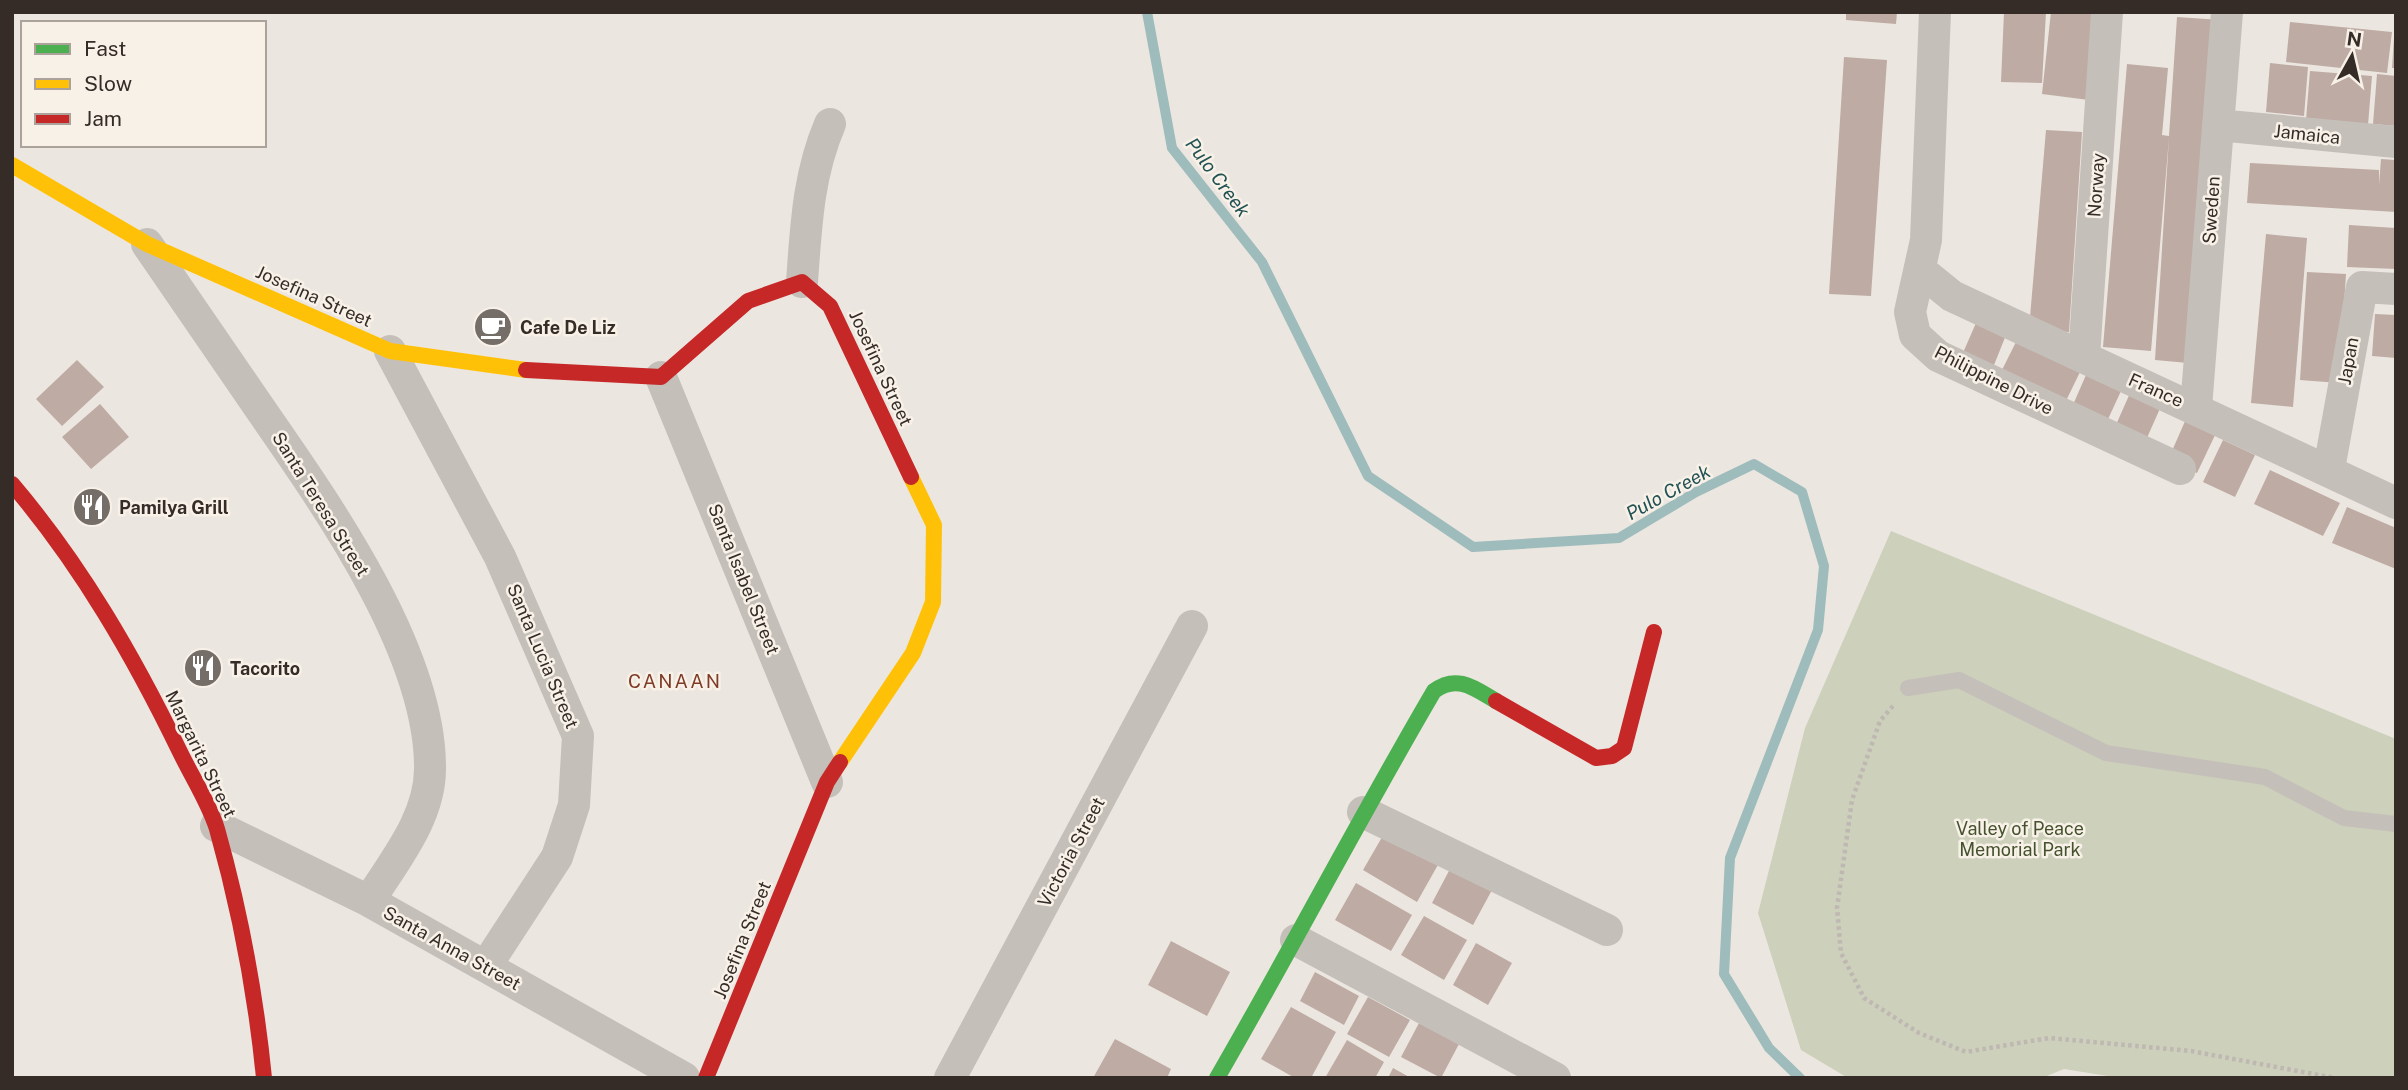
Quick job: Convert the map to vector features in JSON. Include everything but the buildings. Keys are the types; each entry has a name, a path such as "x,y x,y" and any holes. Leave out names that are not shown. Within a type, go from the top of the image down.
{"street":[{"name":"Philippine Drive","path":"1935,12 1926,240 1910,312 1915,335 1938,356 2180,469"},
{"name":"Norway","path":"2084,357 2107,12"},
{"name":"Sweden","path":"2196,408 2227,12"},
{"path":"661,377 748,301 802,282 809,193 816,156 831,124"},
{"name":"Jamaica","path":"2218,125 2396,142"},
{"name":"Josefina Street","path":"12,165 147,244 390,351 543,372 661,377"},
{"name":"Santa Teresa Street","path":"147,244 351,546 393,627 426,713 430,771 417,825 369,901"},
{"name":"France","path":"1920,270 1952,296 2329,469 2396,503"},
{"name":"Josefina Street","path":"706,1078 827,782 913,653 933,602 934,526 830,306 802,282"},
{"name":"Japan","path":"2329,469 2362,287 2396,289"},
{"name":"Santa Lucia Street","path":"390,351 500,557 578,736 574,805 557,857 486,966"},
{"name":"Santa Isabel Street","path":"661,377 827,782"},
{"name":"Margarita Street","path":"12,484 53,532 89,587 155,701 216,827 258,1019 264,1078"},
{"name":"Victoria Street","path":"950,1078 1192,626"},
{"path":"1222,1076 1363,812 1434,691 1445,683 1463,682 1596,758 1612,756 1624,748 1654,632"},
{"path":"1363,812 1606,930"},
{"name":"Santa Anna Street","path":"216,827 369,901 684,1078"},
{"path":"1296,940 1555,1078"}],"lane":[{"path":"1908,688 1959,680 2106,753 2265,777 2344,818 2396,824"}],"path":[{"path":"1908,688 1880,721 1852,800 1837,908 1841,953 1864,998 1919,1033 1966,1052 2049,1038 2190,1051 2335,1078"}],"green space":[{"name":"Valley of Peace Memorial Park","path":"1891,531 2396,739 2396,1078 2120,1078 2064,1069 2042,1078 1848,1078 1801,1050 1758,913 1805,728"}],"waterway":[{"name":"Pulo Creek","path":"1147,12 1172,148 1262,262 1368,476 1473,547 1619,538 1696,492 1754,464 1802,492 1824,566 1818,630 1730,858 1724,974 1769,1048 1800,1078"}],"traffic: fast":[{"path":"1217,1078 1434,691 1442,686 1458,683 1496,701"}],"traffic: slow":[{"path":"12,165 147,244 390,351 526,370"},
{"path":"840,762 913,653 933,602 934,525 911,477"}],"traffic: jam":[{"path":"526,370 661,377 748,301 802,282 830,306 911,477"},
{"path":"12,484 61,547 105,613 144,681 210,810 225,859 239,921 264,1078"},
{"path":"1496,701 1596,758 1612,756 1624,748 1654,632"},
{"path":"706,1078 827,782 840,762"}],"place":[{"name":"Cafe De Liz","path":"493,327"},
{"name":"Pamilya Grill","path":"92,507"},
{"name":"Tacorito","path":"203,668"}],"district":[{"name":"CANAAN","path":"675,681"}]}
